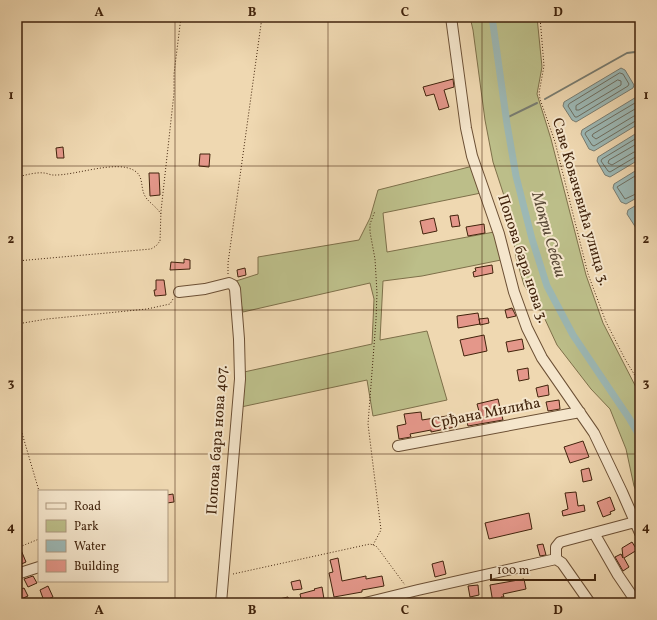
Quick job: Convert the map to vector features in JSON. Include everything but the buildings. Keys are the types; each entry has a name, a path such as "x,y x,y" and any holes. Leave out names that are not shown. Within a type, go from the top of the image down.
{"street":[{"name":"Попова бара нова 3.","path":"451,17 466,128 472,156 499,234 514,292 527,328 542,358 594,433 640,533"},
{"path":"179,292 205,289 229,283"},
{"name":"Попова бара нова 407.","path":"221,603 240,379 236,293 233,285 229,283"},
{"name":"Срђана Милића","path":"398,446 580,412"},
{"path":"556,559 556,547 560,542 635,522"},
{"path":"594,533 618,575 637,603"},
{"path":"365,603 411,591 556,559 562,563 590,603"},
{"path":"17,574 38,567"}],"path":[{"path":"17,261 150,249 156,246 160,241 161,214 174,94 174,74 181,17"},
{"path":"229,283 228,263 262,17"},
{"name":"Саве Ковачевића улица 3.","path":"540,17 544,66 539,93 540,99 555,142 588,274 606,322 640,384"},
{"path":"17,177 45,173 53,175 106,167 130,168 135,170 140,176 145,196 154,204 161,214"},
{"path":"373,545 380,530 368,424 376,320 375,258 370,232 370,224 375,211"},
{"path":"17,324 47,319 147,310 170,304 179,292"},
{"path":"17,416 39,490"},
{"path":"17,548 38,539"},
{"path":"223,576 248,572 370,544 380,551 411,591"}],"green space":[{"path":"470,17 537,17 542,67 537,94 551,139 586,275 603,323 640,395 640,499 634,486 626,449 610,409 591,389 557,345 543,315 524,285 516,258 511,217 493,162 485,120"},
{"path":"473,166 481,193 383,213 387,252 494,232 501,260 422,276 383,281 380,340 427,331 447,400 373,416 367,380 241,407 244,372 372,344 374,299 370,283 243,312 236,281 258,274 258,257 359,240 370,218 378,190"}],"water":[{"path":"621,68 625,70 634,85 633,88 576,122 572,120 563,106 564,102"},
{"path":"638,96 640,97 640,123 594,151 589,149 581,134 582,130"},
{"path":"640,131 640,159 610,177 605,175 597,161 598,157"},
{"path":"640,168 640,196 626,204 621,202 613,188 614,184"},
{"path":"640,203 640,230 636,228 627,214 628,210"}],"waterway":[{"name":"Мокри Себеш","path":"492,17 516,176 532,239 547,286 573,335 629,418 640,437"},
{"path":"545,99 627,53 635,52 640,57"},
{"path":"506,118 537,103"}]}
